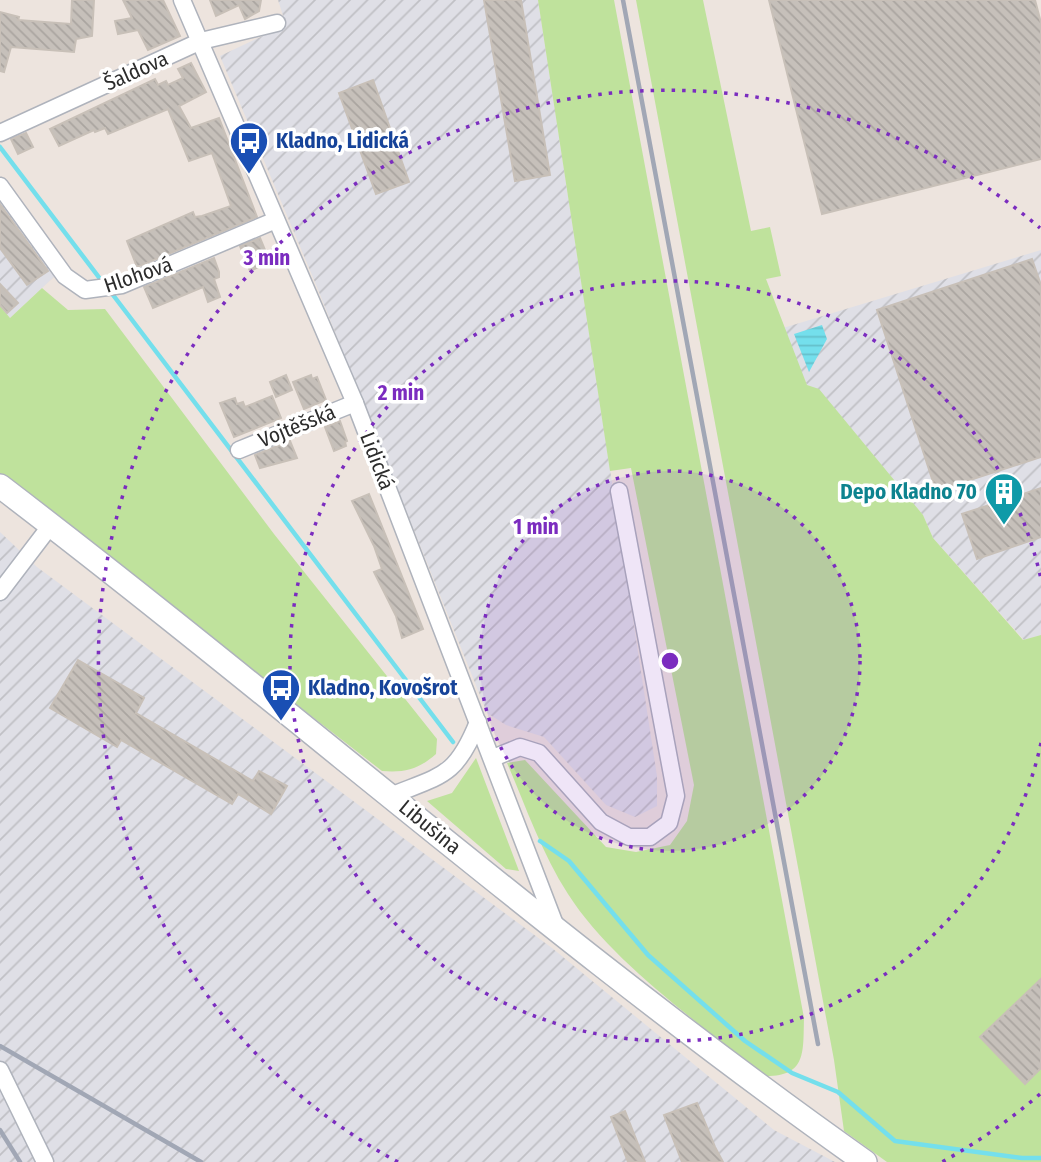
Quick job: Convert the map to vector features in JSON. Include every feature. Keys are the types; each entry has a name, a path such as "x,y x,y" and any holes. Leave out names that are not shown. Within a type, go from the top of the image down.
{"main road":[{"name":"Libušina","path":"0,486 556,929 764,1091 865,1162"}],"street":[{"name":"Lidická","path":"182,0 355,402 556,929"},
{"name":"Šaldova","path":"0,133 201,41 277,23"},
{"name":"Hlohová","path":"0,186 65,276 76,286 97,290 114,288 276,220"},
{"name":"Vojtěšská","path":"239,450 355,402"},
{"path":"493,758 520,747 539,753 601,822 629,837 650,837 670,823 676,796 619,491"},
{"path":"0,592 51,524"},
{"path":"390,796 442,776 465,755 478,722"},
{"path":"0,1070 45,1162"}],"shaded area":[{"path":"278,0 538,0 657,776 657,806 635,817 606,805 544,737 506,725 487,713 317,287 220,56 286,25"},
{"path":"0,192 58,273 10,318 0,305"},
{"path":"1041,250 1041,635 1024,640 933,538 923,515 819,390 807,385 783,328"},
{"path":"0,532 37,567 552,948 774,1130 835,1162 0,1162"}],"green space":[{"path":"538,0 614,0 804,1018 800,1060 788,1072 778,1075 764,1076 686,1014 633,968 586,919 550,863 507,763 525,760 606,847 636,852 670,845 687,821 694,785 631,468 610,471"},
{"path":"636,0 703,0 751,231 770,227 781,276 766,279 807,385 819,389 923,515 933,538 1023,640 1041,635 1041,1162 887,1162 844,1131 834,1060"},
{"path":"42,288 68,310 105,309 274,534 437,739 436,754 411,769 382,771 0,474 0,306 10,318"},
{"path":"476,758 519,871 506,869 427,801 452,793"}],"water":[{"path":"822,325 827,339 809,372 794,334"}],"building":[{"path":"72,0 94,0 92,36 76,39 74,52 11,47 4,72 0,71 0,12 19,17 18,20 71,24"},
{"path":"123,0 163,0 180,36 148,50 138,30 118,34 115,21 132,18"},
{"path":"210,0 261,0 259,11 245,19 239,5 216,16"},
{"path":"484,0 521,0 550,175 515,181"},
{"path":"769,0 1035,0 1041,23 1041,159 822,214"},
{"path":"191,63 206,92 179,106 191,128 219,118 257,217 137,267 127,241 193,212 195,217 202,216 231,206 212,153 189,161 168,109 108,134 105,128 95,132 94,130 59,146 50,129 155,79 158,85 166,81 168,85 183,78 178,69"},
{"path":"373,80 409,182 376,194 339,93"},
{"path":"26,133 33,147 18,154 11,139"},
{"path":"0,204 48,271 27,285 0,248"},
{"path":"260,238 270,262 250,271 240,246"},
{"path":"214,258 219,277 214,279 220,297 208,302 203,287 153,308 144,287"},
{"path":"1032,259 1041,285 1041,457 936,491 877,310"},
{"path":"0,284 18,303 7,313 0,305"},
{"path":"286,375 292,390 276,397 270,382"},
{"path":"311,375 312,379 317,377 326,400 304,409 293,382"},
{"path":"272,396 281,418 234,437 220,403 235,398 237,404 243,402 245,407"},
{"path":"340,421 347,441 346,446 334,451 325,427"},
{"path":"290,441 297,458 260,468 255,455"},
{"name":"Depo Kladno 70","path":"1041,488 1041,537 977,559 962,514"},
{"path":"369,494 423,629 402,638 396,616 374,572 382,569 374,546 352,501"},
{"path":"78,660 144,698 136,713 253,781 259,771 287,786 271,814 238,794 232,804 121,740 117,747 50,708"},
{"path":"1041,979 1041,1068 1025,1084 980,1037"},
{"path":"697,1103 723,1162 682,1162 664,1115"},
{"path":"625,1111 645,1162 628,1162 611,1117"}],"waterway":[{"path":"0,147 104,284"},
{"path":"110,291 453,742"},
{"path":"540,841 569,861 648,955 745,1041 792,1073 838,1092 895,1141 1022,1158 1041,1158"}],"railway":[{"path":"623,0 818,1044"},
{"path":"0,1046 201,1162"},
{"path":"0,1130 20,1162"}],"place":[{"name":"Kladno, Lidická","path":"249,175"},
{"name":"Depo Kladno 70","path":"1004,526"},
{"name":"Kladno, Kovošrot","path":"281,722"}]}
